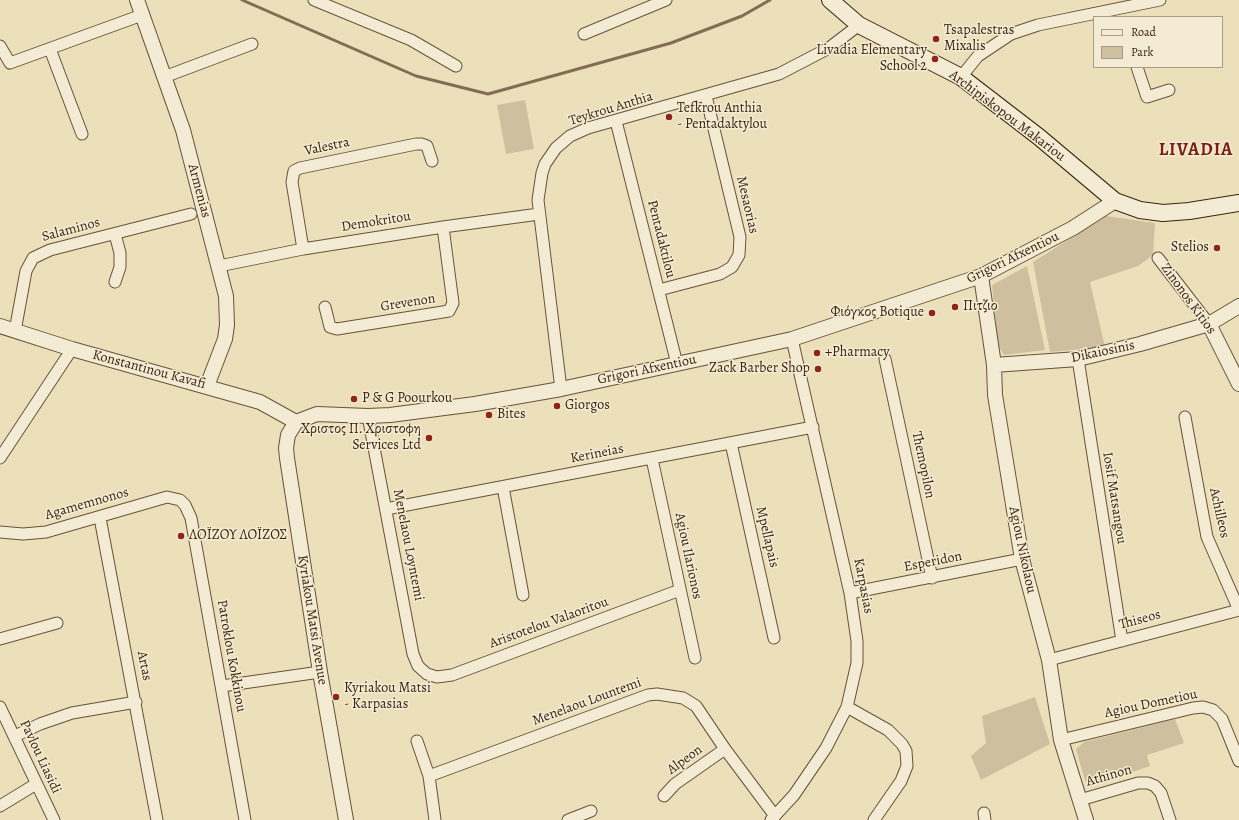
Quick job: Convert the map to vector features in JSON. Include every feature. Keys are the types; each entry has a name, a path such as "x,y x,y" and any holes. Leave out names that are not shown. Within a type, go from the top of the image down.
{"main road":[{"name":"Archipiskopou Makariou","path":"830,0 859,25 961,77 1039,136 1114,201 1128,207 1152,212 1189,212 1239,203"}],"street":[{"name":"Armenias","path":"137,0 183,130 226,296 227,325 220,355 207,386"},
{"path":"314,0 411,40 456,66"},
{"path":"584,34 666,0"},
{"path":"1100,16 1120,13 1160,0"},
{"path":"0,46 10,63 142,15"},
{"path":"961,77 978,56 1011,34 1038,25 1093,17"},
{"name":"Teykrou Anthia","path":"561,389 539,214 539,184 545,164 556,148 570,136 579,132 779,74 829,48 859,25"},
{"path":"164,77 252,44"},
{"path":"50,49 82,134"},
{"path":"1137,68 1147,97 1170,90"},
{"name":"Mesaorias","path":"659,290 720,274 732,267 739,255 740,237 706,96"},
{"name":"Pentadaktilou","path":"616,121 677,364"},
{"name":"Valestra","path":"303,249 292,182 294,171 300,168 416,144 427,146 432,161"},
{"name":"Grigori Afxentiou","path":"296,422 317,414 368,416 419,412 561,389 792,338 981,276 1073,228 1114,201"},
{"name":"Salaminos","path":"15,331 26,271 33,258 50,250 191,214"},
{"name":"Demokritou","path":"219,266 303,249 443,227 539,214"},
{"name":"Grevenon","path":"324,307 328,323 333,329 449,311 453,303 443,227"},
{"path":"115,234 120,252 120,266 115,282"},
{"name":"Zinonos Kitios","path":"1158,258 1209,324 1239,384"},
{"name":"Agiou Nikolaou","path":"981,276 994,365 995,395 1022,559 1049,660 1061,740 1086,820"},
{"name":"Dikaiosinis","path":"994,365 1078,359 1140,344 1209,324 1239,306"},
{"name":"Konstantinou Kavafi","path":"0,326 72,349 260,402 296,422"},
{"name":"Karpasias","path":"773,818 794,795 808,776 826,748 847,707 855,675 857,652 850,594 792,338"},
{"path":"0,458 72,349"},
{"name":"Themopilon","path":"885,359 932,578"},
{"name":"Iosif Matsangou","path":"1078,359 1122,640"},
{"name":"Menelaou Loyntemi","path":"368,416 413,654 418,666 427,674"},
{"name":"Achilleos","path":"1185,418 1207,537 1239,610"},
{"name":"Kyriakou Matsi Avenue","path":"296,422 288,435 286,448 320,672 346,820"},
{"name":"Kerineias","path":"386,509 813,428"},
{"name":"Mpellapais","path":"731,444 774,638"},
{"name":"Agiou Ilarionos","path":"652,459 695,658"},
{"path":"503,487 523,595"},
{"name":"Agamemnonos","path":"0,532 23,534 46,532 100,518 160,498 167,497 180,500"},
{"name":"Patroklou Kokkinou","path":"180,500 189,511 192,518 245,820"},
{"name":"Artas","path":"100,518 136,702 157,820"},
{"name":"Esperidon","path":"850,594 1022,559"},
{"name":"Aristotelou Valaoritou","path":"427,674 437,677 452,675 680,590"},
{"name":"Thiseos","path":"1049,660 1239,610"},
{"path":"0,639 57,623"},
{"path":"222,686 320,672"},
{"name":"Menelaou Lountemi","path":"429,776 648,695 674,695 696,706 773,818"},
{"path":"15,736 40,724 72,713 136,702"},
{"name":"Pavlou Liasidi","path":"0,707 54,820"},
{"path":"847,707 888,730 902,744 906,751 907,766 902,781 874,820"},
{"name":"Agiou Dometiou","path":"1061,740 1193,708 1203,707 1214,710 1222,720 1239,761"},
{"path":"417,741 429,776 435,820"},
{"name":"Alpeon","path":"664,796 675,784 725,749"},
{"name":"Athinon","path":"1080,800 1138,783 1148,783 1155,786 1161,792 1170,820"},
{"path":"0,806 36,784"},
{"path":"568,820 591,811"}],"green space":[{"path":"525,100 534,149 506,154 497,105"},
{"path":"1106,216 1155,223 1153,255 1138,266 1090,282 1105,347 1050,352 1033,262"},
{"path":"1027,266 1045,350 1004,355 998,346 992,285"},
{"path":"1035,697 1050,744 981,780 971,756 986,743 982,716"},
{"path":"1175,719 1184,743 1147,755 1150,766 1095,785 1085,781 1076,749 1084,742"}],"waterway":[{"path":"242,0 416,76 488,94 671,43 742,16 770,0"}],"place":[{"name":"Tsapalestras Mixalis","path":"936,39"},
{"name":"Livadia Elementary School 2","path":"935,59"},
{"name":"Tefkrou Anthia - Pentadaktylou","path":"669,117"},
{"name":"Stelios","path":"1217,248"},
{"name":"Πιτζιο","path":"955,307"},
{"name":"Φιόγκος Botique","path":"932,313"},
{"name":"+Pharmacy","path":"817,353"},
{"name":"Zack Barber Shop","path":"818,369"},
{"name":"P & G Poourkou","path":"354,399"},
{"name":"Giorgos","path":"557,406"},
{"name":"Bites","path":"489,415"},
{"name":"Χριστος Π. Χριστοφη Services Ltd","path":"429,438"},
{"name":"ΛΟΪΖΟΥ ΛΟΪΖΟΣ","path":"181,536"},
{"name":"Kyriakou Matsi - Karpasias","path":"336,697"}],"district":[{"name":"LIVADIA","path":"1196,151"}]}
